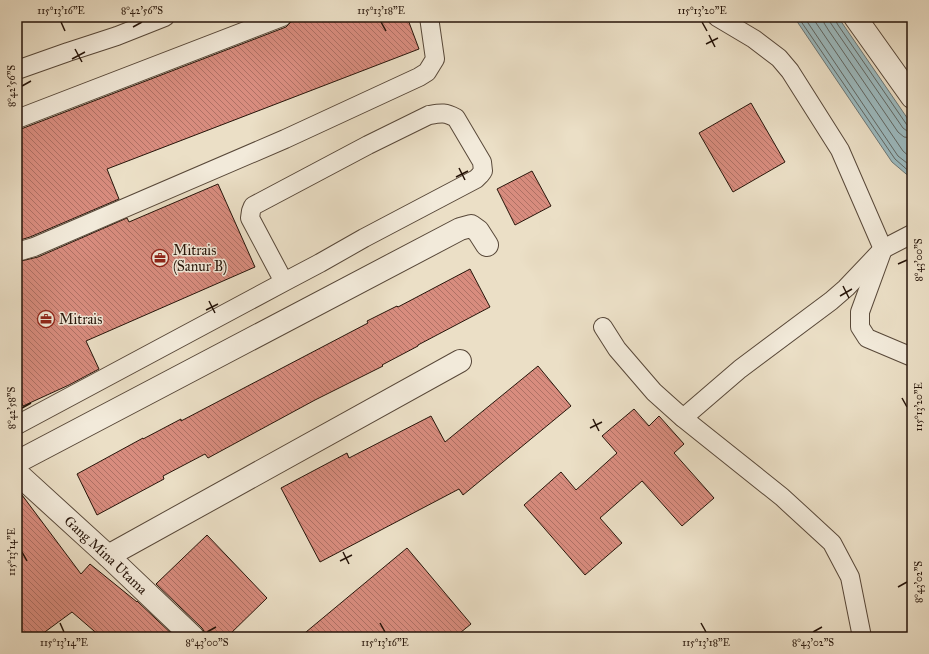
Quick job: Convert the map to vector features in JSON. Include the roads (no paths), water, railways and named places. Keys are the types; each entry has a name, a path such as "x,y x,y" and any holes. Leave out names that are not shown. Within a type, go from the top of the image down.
{"street":[{"path":"855,17 912,97"},
{"path":"17,462 460,229 471,226 478,231 487,245"},
{"path":"108,556 460,361"},
{"name":"Gang Mina Utama","path":"17,474 108,556 193,637"}],"lane":[{"path":"17,70 117,36 165,17"},
{"path":"17,119 282,17"},
{"path":"17,252 34,247 285,139 419,77 427,72 435,59 429,17"},
{"path":"717,17 754,39 778,58 790,71 840,150 883,249 860,312 860,327 867,338 912,357"},
{"path":"17,425 320,263 364,238 476,179 483,171 482,162 456,118 449,114 439,113 429,116 368,145 253,206 250,218 284,282"},
{"path":"683,418 740,369 831,301 846,288 883,249 912,234"},
{"path":"603,327 617,349 654,392 683,418 782,497 832,543 850,577 862,637"}],"water":[{"path":"794,17 838,17 912,125 912,179 892,162"}],"place":[{"name":"Mitrais (Sanur B)","path":"160,258"},
{"name":"Mitrais","path":"46,319"}]}
